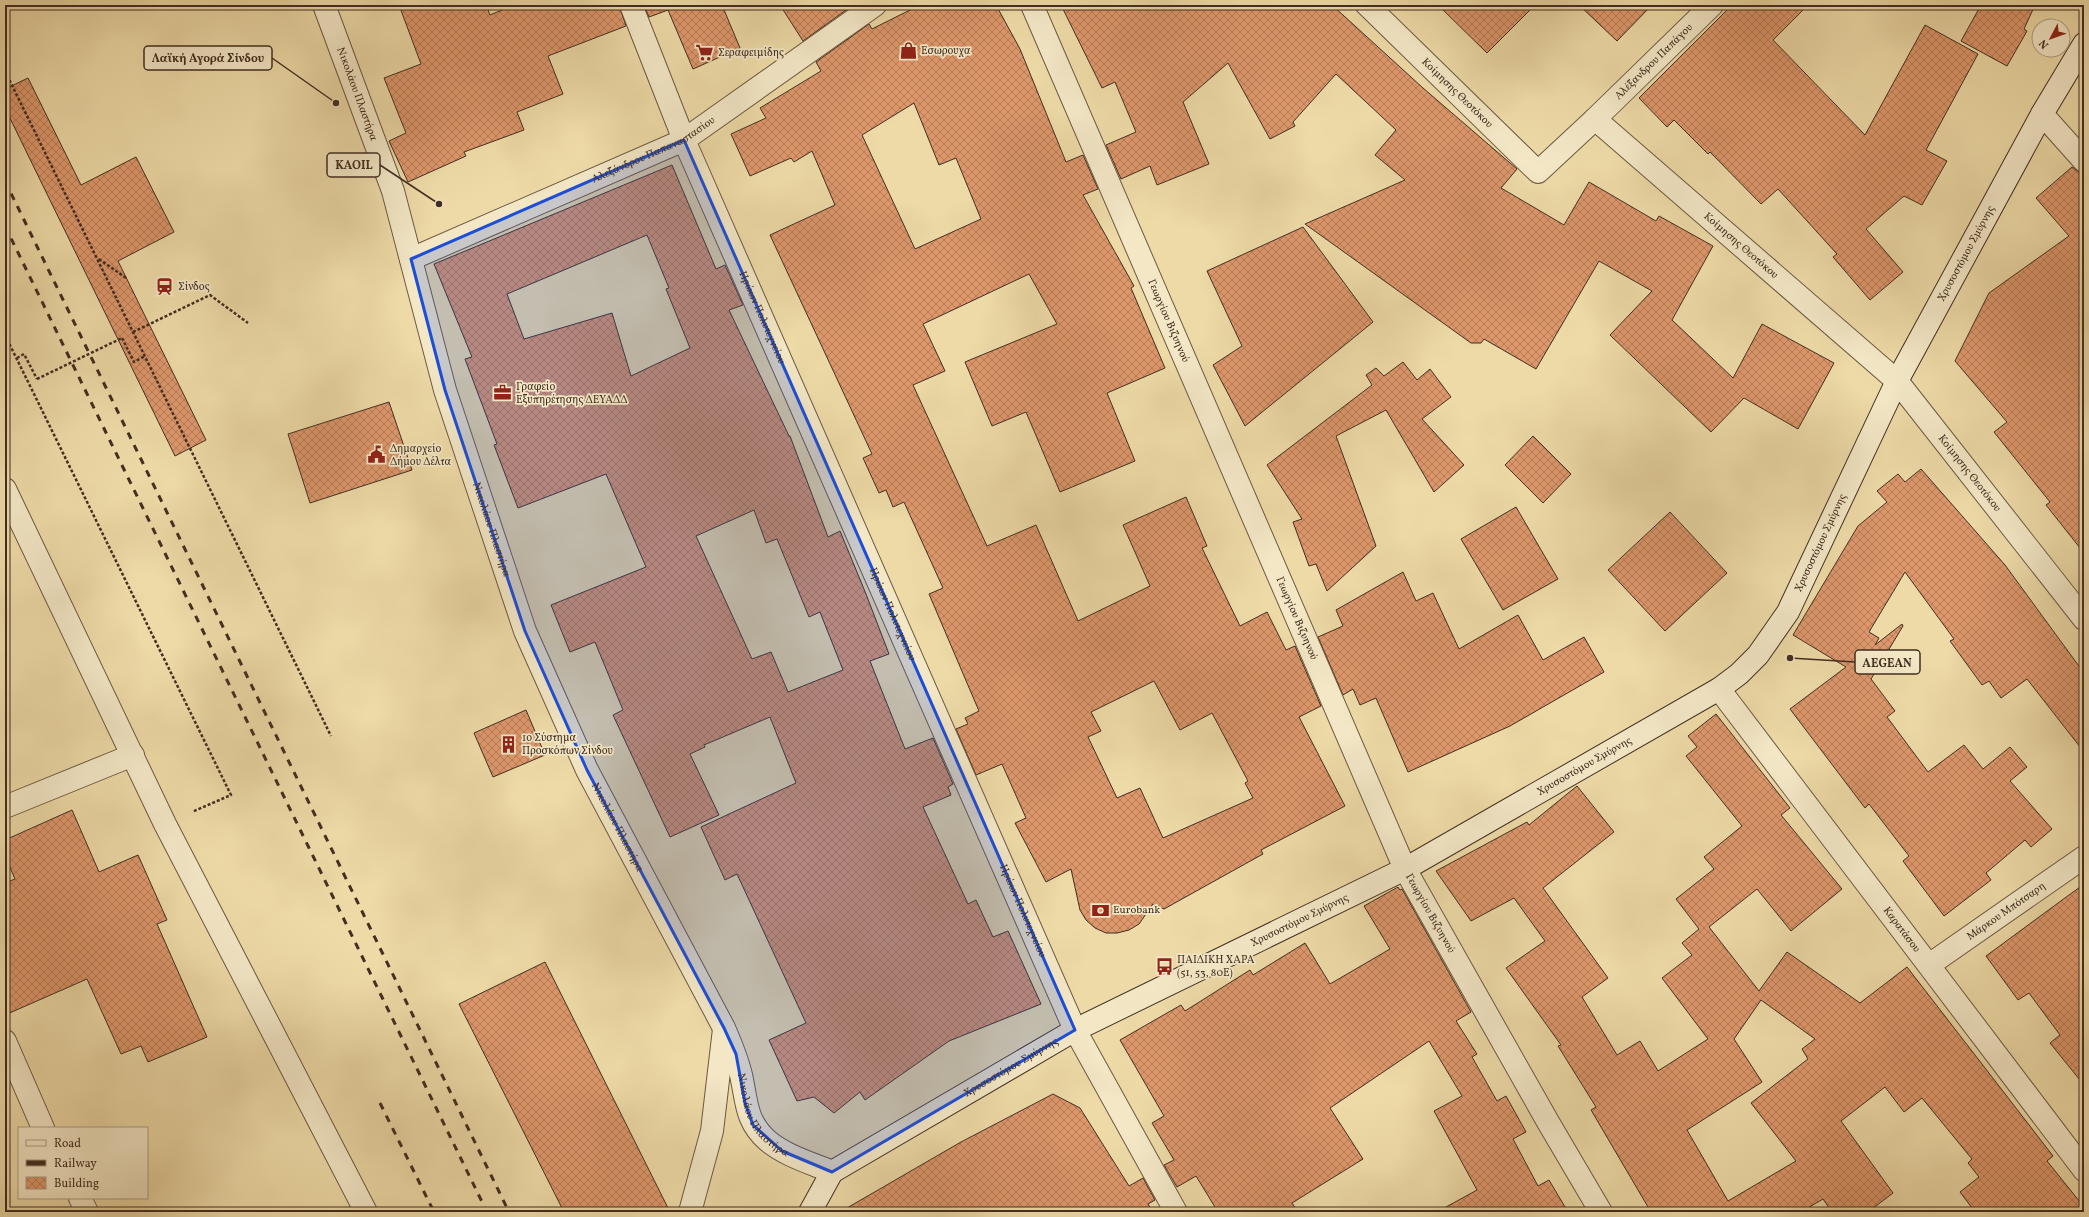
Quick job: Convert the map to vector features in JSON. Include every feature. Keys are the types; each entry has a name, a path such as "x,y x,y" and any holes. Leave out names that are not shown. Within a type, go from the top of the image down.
{"street":[{"name":"Νικολάου Πλαστήρα","path":"324,5 393,191 445,390 525,631 587,770 724,1028 736,1054 745,1103 754,1125 768,1141 782,1151 832,1172"},
{"name":"Ηρώων Πολυτεχνείου","path":"631,5 684,140 1075,1030 1176,1212"},
{"name":"Αλεξάνδρου Παπαναστασίου","path":"412,260 684,140 875,5"},
{"name":"Γεωργίου Βιζυηνού","path":"1032,5 1405,868 1601,1212"},
{"name":"Κοίμησης Θεοτόκου","path":"1367,5 1538,172 1595,119 1897,381 2084,619"},
{"name":"Αλέξανδρου Παπάγου","path":"1595,119 1712,5"},
{"name":"Χρυσοστόμου Σμύρνης","path":"832,1172 1075,1030 1405,868 1719,689 1739,674 1758,655 1788,612 1897,381 2042,114 2084,44"},
{"path":"2042,114 2084,161"},
{"path":"5,489 165,824 366,1212"},
{"name":"Καρατάσου","path":"1719,689 2084,1170"},
{"path":"5,807 133,755"},
{"name":"Μάρκου Μπότσαρη","path":"1929,965 2084,857"},
{"name":"Νικολάου Πλαστήρα","path":"690,1212 712,1131 724,1028"},
{"path":"5,1040 44,1127"},
{"path":"810,1212 832,1172"},
{"path":"80,1199 87,1212"}],"path":[{"path":"5,70 331,736"},
{"path":"97,258 126,278"},
{"path":"133,332 210,295 248,323"},
{"path":"5,335 231,795 165,824"},
{"path":"17,358 24,354 37,379 122,338 134,362 145,356"}],"highlighted area":[{"path":"684,140 1075,1030 832,1172 782,1151 753,1125 745,1103 736,1054 724,1028 587,770 525,631 445,390 411,259"}],"building":[{"path":"399,5 486,5 490,15 514,5 619,5 626,26 548,56 563,94 517,112 524,130 464,152 466,156 408,182 389,141 406,133 384,78 421,64"},
{"path":"644,5 722,5 740,48 693,69 668,10 649,17"},
{"path":"780,5 853,5 803,41"},
{"path":"920,5 996,5 1020,49 1066,162 1083,155 1098,189 1083,195 1134,286 1131,288 1165,368 1107,393 1135,461 1060,492 1026,412 992,426 965,362 1057,324 1029,274 923,324 945,371 913,385 987,546 1036,525 1078,621 1150,586 1123,525 1186,497 1207,546 1202,548 1240,626 1267,612 1286,650 1295,646 1321,706 1299,717 1345,806 1261,850 1263,854 1164,909 1153,904 1139,924 1129,930 1117,933 1106,933 1095,928 1086,920 1080,910 1071,869 1046,882 1015,823 1026,818 1002,764 976,775 956,729 968,724 965,718 979,711 929,594 943,588 904,502 893,507 886,490 879,493 863,458 872,454 770,235 835,205 812,151 794,162 791,158 750,176 731,134 766,118 760,108 821,71 816,62 869,24 872,29","holes":["914,103 939,165 956,158 981,219 915,249 862,135","1154,681 1180,730 1212,713 1248,781 1245,783 1253,798 1163,838 1140,788 1117,798 1088,737 1101,731 1091,712"]},
{"path":"1061,5 1332,5 1423,88 1517,169 1501,188 1564,225 1589,182 1656,221 1659,216 1713,246 1672,320 1733,378 1762,324 1834,363 1798,429 1744,398 1711,432 1610,335 1652,291 1599,261 1536,369 1484,339 1481,343 1471,343 1305,224 1405,180 1375,155 1396,130 1336,74 1293,122 1295,126 1270,139 1228,63 1183,102 1209,164 1157,185 1150,166 1121,179 1106,145 1136,132 1115,82 1102,88"},
{"path":"1438,5 1535,5 1487,53"},
{"path":"1579,5 1652,5 1617,41"},
{"path":"1732,5 1808,5 1773,40 1865,135 1925,25 1978,54 1926,150 1947,161 1922,205 1904,196 1866,229 1903,272 1870,300 1833,257 1837,254 1778,189 1761,204 1710,152 1708,154 1674,120 1667,127 1639,98"},
{"path":"1981,5 2035,5 2024,29 2027,31 2007,66 1961,41"},
{"path":"28,78 81,185 136,157 174,232 118,261 206,440 175,456 5,108 5,89"},
{"path":"672,165 716,269 725,265 743,305 729,310 790,436 828,537 840,531 866,594 889,654 870,661 905,749 933,738 953,784 948,787 951,795 923,807 968,904 976,900 993,937 1008,931 1041,1004 949,1041 865,1100 860,1092 834,1113 814,1097 797,1101 769,1040 806,1023 737,874 725,880 701,827 796,783 770,717 704,745 705,747 690,754 719,815 670,837 613,715 623,710 595,642 570,652 551,605 646,567 606,474 518,508 494,445 497,444 465,359 472,357 434,264","holes":["647,235 669,288 666,289 690,348 631,376 612,313 524,339 507,294","754,510 766,543 777,539 809,617 820,612 843,670 788,692 771,652 752,659 696,536"]},
{"path":"2072,167 2080,173 2084,173 2084,553 2046,505 2050,502 1994,432 2007,422 1955,361 1989,293 2069,236 2036,198"},
{"path":"1303,227 1373,322 1245,426 1213,365 1242,346 1207,271"},
{"path":"1403,362 1417,380 1430,369 1451,397 1422,419 1464,465 1434,492 1386,410 1336,436 1376,546 1327,591 1316,564 1309,566 1293,522 1302,519 1267,465 1372,385 1366,375 1376,368 1384,376"},
{"path":"389,402 412,470 310,503 288,434"},
{"path":"1533,436 1571,474 1543,503 1505,465"},
{"path":"1921,469 2005,565 2084,673 2084,752 2027,679 2001,698 1989,681 1982,685 1950,641 1954,639 1905,572 1869,632 1879,638 1875,645 1902,624 1903,626 1871,679 1895,711 1887,717 1928,772 1964,745 1983,769 2010,747 2027,767 2010,781 2052,829 2031,847 2025,840 1986,873 1991,880 1944,916 1903,861 1909,856 1869,804 1865,808 1790,709 1846,667 1793,635 1858,526 1887,502 1877,491 1898,474 1905,482"},
{"path":"1516,507 1558,579 1503,610 1461,539"},
{"path":"1670,512 1727,573 1665,631 1608,570"},
{"path":"1403,572 1416,601 1433,593 1459,649 1518,615 1543,660 1584,637 1604,672 1510,726 1408,772 1376,698 1360,705 1353,689 1343,695 1318,637 1343,626 1336,610"},
{"name":"1ο Σύστημα Προσκόπων Σίνδου","path":"526,710 545,755 493,777 474,733"},
{"path":"1716,714 1790,808 1781,815 1842,889 1791,931 1757,889 1709,927 1759,991 1787,952 1860,1003 1907,967 2053,1156 2047,1161 2084,1207 2084,1212 1975,1212 1960,1192 1979,1177 1968,1163 1972,1159 1922,1098 1904,1112 1885,1087 1841,1121 1893,1193 1868,1212 1832,1212 1823,1199 1801,1212 1651,1212 1591,1110 1596,1107 1558,1046 1561,1045 1506,968 1545,941 1514,898 1471,921 1436,871 1527,822 1529,825 1577,786 1614,832 1543,888 1608,978 1582,997 1617,1055 1640,1041 1658,1071 1708,1039 1662,978 1692,955 1682,943 1699,929 1676,899 1714,869 1704,857 1742,826 1686,756 1697,747 1688,736","holes":["1761,1000 1815,1039 1802,1049 1808,1059 1751,1103 1796,1161 1728,1201 1687,1130 1762,1082 1734,1039"]},
{"path":"72,810 99,872 138,855 167,920 157,924 207,1037 148,1062 141,1046 121,1054 87,979 5,1015 5,883 15,879 5,856 5,840"},
{"path":"2084,884 2084,1085 2050,1043 2060,1035 2029,993 2018,1000 1986,956"},
{"path":"1398,887 1400,890 1402,889 1471,1012 1456,1021 1477,1054 1472,1057 1497,1101 1506,1096 1526,1132 1513,1139 1538,1186 1549,1180 1568,1212 1437,1212 1477,1190 1434,1111 1462,1096 1429,1041 1330,1108 1363,1159 1292,1203 1298,1212 1218,1212 1196,1176 1177,1187 1164,1165 1174,1160 1152,1123 1164,1116 1120,1040 1181,1005 1185,1011 1250,970 1253,975 1305,943 1330,984 1390,949 1364,906"},
{"path":"545,962 670,1212 564,1212 459,1004"},
{"path":"1053,1094 1080,1108 1129,1186 1143,1178 1155,1200 1148,1204 1153,1212 840,1212 961,1142"}],"railway":[{"path":"5,181 509,1212"},
{"path":"5,226 487,1212"},
{"path":"380,1103 434,1212"}],"place":[{"name":"Εσωρουχα","path":"908,51"},
{"name":"Σεραφειμίδης","path":"705,53"},
{"name":"Λαϊκή Αγορά Σίνδου","path":"336,103"},
{"name":"KAOIL","path":"439,204"},
{"name":"Σίνδος","path":"165,287"},
{"name":"Γραφείο Εξυπηρέτησης ΔΕΥΑΔΔ","path":"503,393"},
{"name":"Δημαρχείο Δήμου Δέλτα","path":"377,455"},
{"name":"AEGEAN","path":"1790,658"},
{"name":"1ο Σύστημα Προσκόπων Σίνδου","path":"509,744"},
{"name":"Eurobank","path":"1100,910"},
{"name":"ΠΑΙΔΙΚΗ ΧΑΡΑ (51, 53, 80Ε)","path":"1164,966"}]}
